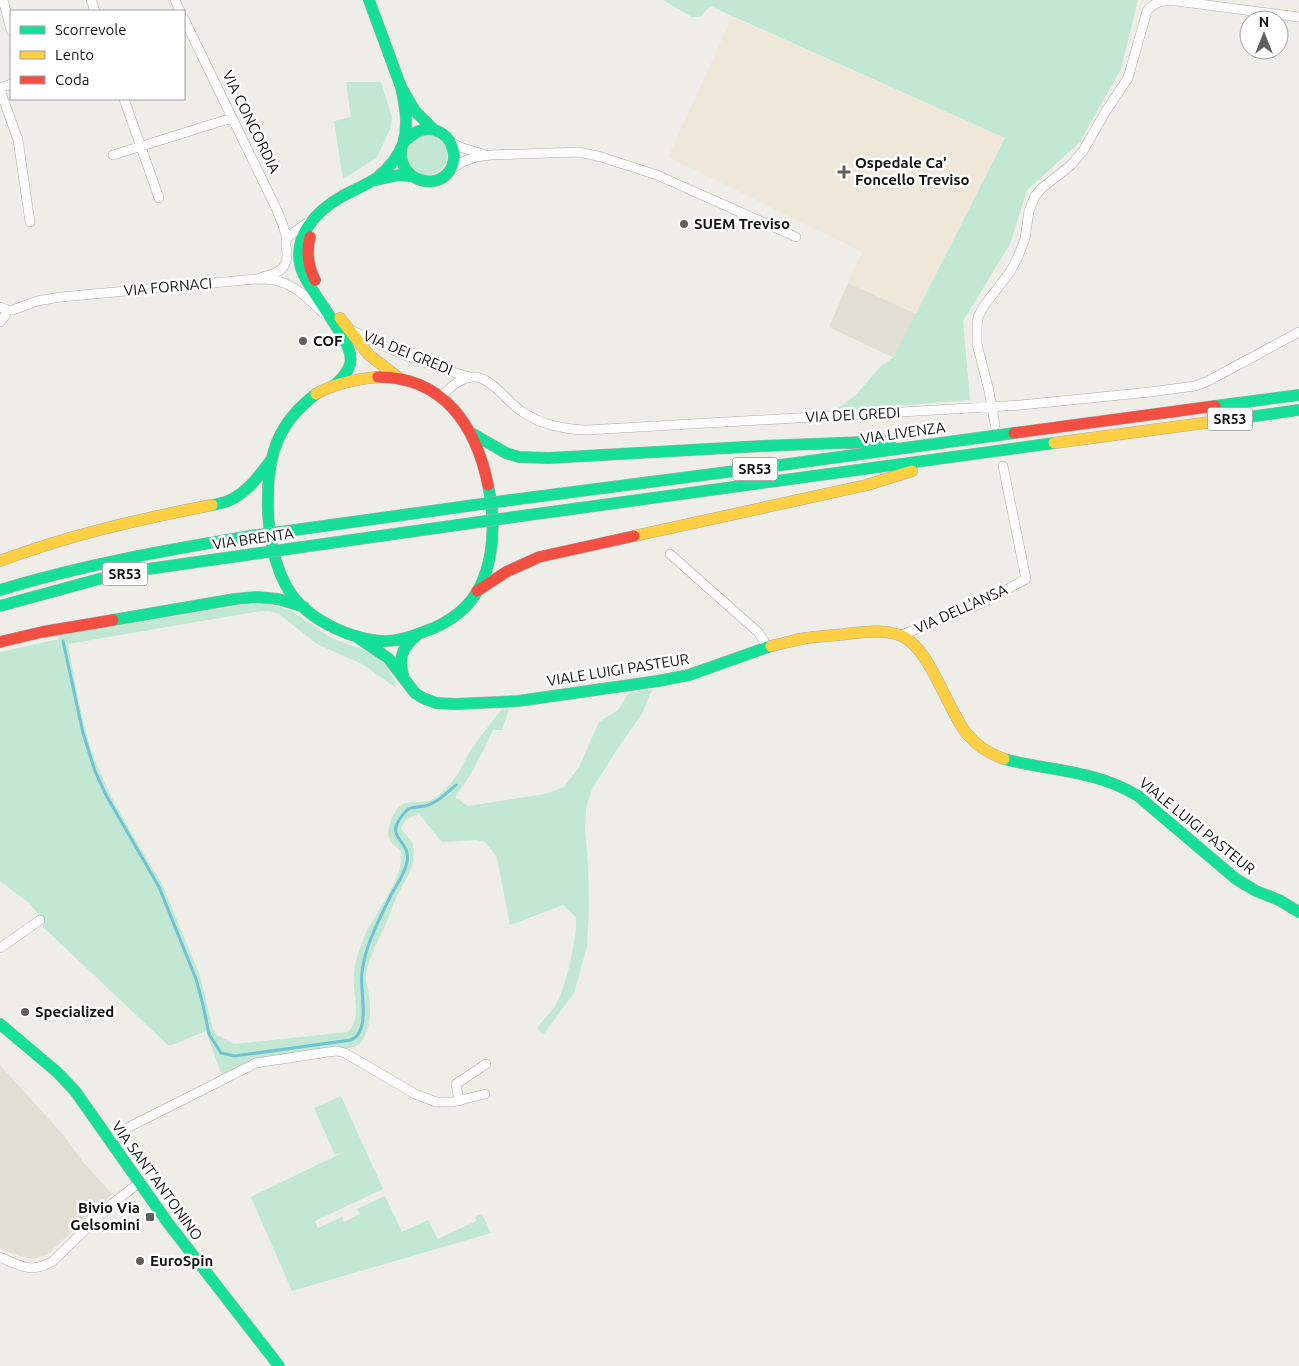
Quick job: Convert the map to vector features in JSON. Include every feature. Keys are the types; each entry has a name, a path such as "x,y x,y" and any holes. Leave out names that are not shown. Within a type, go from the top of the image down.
{"main road":[{"path":"369,0 401,87 415,110 433,129"},
{"path":"401,87 406,127 402,145 400,156 405,170 410,176 427,182 436,181 450,170 454,152 452,143 447,137 433,129 424,128 416,131 409,135 402,145 393,162 373,180 341,197 320,214 304,232 300,242 299,257 304,274 348,346 351,366 347,374 335,385 315,396 298,411 280,437 274,448 271,460 267,503 272,544 284,581 291,594 321,621 357,637 391,641 440,626 461,612 477,592 504,572 538,557 867,485 955,457"},
{"path":"373,180 410,176"},
{"path":"320,214 308,241 308,259 317,284 347,328 369,355 399,378 422,387 440,397 462,417 473,434 482,459 488,485 493,539 487,566 477,592"},
{"path":"335,385 378,377 399,378"},
{"name":"VIA LIVENZA","path":"512,500 1299,395"},
{"name":"VIA LIVENZA","path":"514,517 1299,410"},
{"path":"473,434 506,453 519,457 549,458 861,441 954,441"},
{"path":"0,561 19,553 80,534 227,502 241,494 255,482 271,460"},
{"name":"VIA BRENTA","path":"0,590 123,558 251,536 512,500"},
{"name":"VIA BRENTA","path":"0,606 99,579 174,565 514,517"},
{"path":"0,642 51,631 235,599 257,597 278,599 304,607"},
{"name":"VIALE LUIGI PASTEUR","path":"357,637 388,658 405,681 423,698 436,703 456,704 518,701 675,678 703,671 766,647 801,639 867,632 885,632 901,635 918,648 929,665 959,724 984,751 1015,762 1082,774 1115,783 1138,796 1236,880 1279,900 1299,912"},
{"path":"405,681 401,672 403,650 420,633"},
{"name":"VIA SANT'ANTONINO","path":"0,1024 57,1072 75,1091 168,1223 280,1366"}],"street":[{"path":"3,0 10,26"},
{"path":"995,425 989,391 977,344 976,328 978,317 1017,259 1025,239 1029,211 1035,196 1071,165 1083,151 1128,78 1147,10 1157,2 1176,0 1299,17"},
{"name":"VIA CONCORDIA","path":"185,21 283,225 287,259 283,268 275,274 257,279"},
{"path":"0,89 18,140 30,222"},
{"path":"124,100 159,198"},
{"path":"113,155 232,118"},
{"path":"452,143 477,153 491,155"},
{"path":"450,170 462,162 476,157 579,152 657,175 796,237"},
{"path":"286,240 320,214"},
{"name":"VIA FORNACI","path":"0,322 5,316 3,308 13,310 37,301 61,297 257,279 287,284 331,320"},
{"name":"VIA DEI GREDI","path":"347,328 406,355 469,377"},
{"name":"VIA DEI GREDI","path":"440,397 463,379 475,377 485,380 517,408 538,421 577,430 991,407 1195,386 1208,381 1299,332"},
{"name":"VIA DELL'ANSA","path":"901,635 982,603 1026,579 1003,466"},
{"path":"670,554 759,633 766,647"},
{"path":"0,948 40,920"},
{"path":"108,1140 133,1125 248,1067 267,1061 328,1052 337,1051 345,1053 415,1094 436,1102 452,1102 485,1094"},
{"path":"459,1100 456,1084 486,1064"},
{"path":"0,1257 24,1267 40,1267 48,1264 113,1203 139,1183"}],"shaded area":[{"name":"Ospedale Ca' Foncello Treviso","path":"732,17 1005,138 917,314 848,283 862,252 668,157"},
{"path":"848,283 917,314 894,358 829,327"},
{"path":"0,1065 65,1137 83,1162 112,1194 51,1251 46,1255 33,1259 19,1256 0,1248"}],"green space":[{"path":"663,0 1138,0 1121,69 1079,143 1027,190 1010,244 963,321 970,400 834,411 856,395 880,367 894,357 1005,138 710,6 700,17 692,17"},
{"path":"346,82 381,82 392,117 390,129 376,158 343,179 334,121 351,117"},
{"path":"427,135 441,141 447,155 441,169 427,175 413,169 407,155 413,141"},
{"path":"261,602 292,611 331,638 376,654 389,670 395,681 396,688 364,665 317,644 279,614 269,611 68,644 84,725 92,752 106,786 162,884 200,976 213,1030 217,1035 234,1044 348,1032 355,1019 356,1012 354,971 358,955 365,935 389,894 399,872 401,851 392,843 388,834 393,817 402,805 431,800 445,790 458,774 474,745 501,710 509,709 502,730 493,730 476,765 455,797 468,806 545,794 564,787 579,767 599,722 618,710 629,693 652,689 642,714 592,789 586,808 585,829 589,905 587,947 574,993 543,1035 537,1028 554,1007 564,986 573,948 576,917 563,905 510,925 497,857 485,842 476,840 442,842 419,814 404,822 401,828 412,843 413,861 368,965 366,980 370,1014 368,1029 362,1041 352,1047 319,1051 222,1076 206,1031 169,1046 43,927 44,921 29,903 0,881 0,652 59,639 60,635"},
{"path":"341,1096 383,1189 315,1221 318,1228 342,1217 344,1222 360,1214 357,1209 385,1196 402,1232 428,1220 438,1239 476,1221 475,1217 482,1214 491,1233 292,1291 251,1197 346,1151 335,1155 314,1108"}],"waterway":[{"path":"63,641 83,733 95,771 106,795 159,887 196,979 209,1034 221,1053 235,1056 351,1040 357,1035 363,1019 362,972 366,953 377,924 402,876 407,862 407,854 398,838 396,827 408,809 434,803 456,785"}],"traffic: fast":[{"path":"369,0 401,87 415,111 433,129"},
{"path":"335,385 348,369 351,359 350,353 344,339 304,275 299,257 300,246 308,226 315,217 341,197 378,177 396,158 403,144 406,130 405,108 401,87"},
{"path":"401,149 402,161 406,170 415,178 421,180 433,181 439,179 445,176 453,164 453,150 446,137 441,133 425,129 414,134 404,142"},
{"path":"376,180 399,175 410,176"},
{"path":"316,394 293,415 278,439 270,465 268,508 272,547 285,583 296,601 331,626 367,639 385,641 403,639 433,628 460,612 472,600 480,585 487,570 491,553 492,518 488,485"},
{"path":"1215,406 1299,395"},
{"path":"1219,421 1299,410"},
{"path":"511,500 1014,433"},
{"path":"473,434 506,453 519,457 549,458 890,441"},
{"path":"514,517 1054,443"},
{"path":"212,505 235,498 252,483 271,460"},
{"path":"251,536 511,500"},
{"path":"253,554 514,517"},
{"path":"0,590 124,559 251,536"},
{"path":"0,606 99,579 141,570 253,554"},
{"path":"113,620 257,597 278,599 304,607"},
{"path":"404,679 401,666 402,654 407,645 417,635"},
{"path":"357,637 388,658 415,693 436,703 456,704 518,701 658,681 689,675 771,646"},
{"path":"1004,759 1089,776 1122,787 1138,796 1236,879 1299,912"},
{"path":"0,1024 57,1072 75,1091 168,1223 279,1366"}],"traffic: slow":[{"path":"340,318 369,355 399,378"},
{"path":"316,394 346,382 378,377"},
{"path":"1054,443 1219,421"},
{"path":"634,536 867,485 912,471"},
{"path":"0,561 52,543 105,528 212,505"},
{"path":"771,646 807,638 866,632 886,632 899,635 910,641 928,664 967,734 984,749 1004,759"}],"traffic: jam":[{"path":"310,237 308,259 315,280"},
{"path":"378,377 401,379 421,386 439,396 453,409 475,443 483,463 488,485"},
{"path":"1014,433 1215,406"},
{"path":"477,591 506,572 539,557 634,536"},
{"path":"0,642 42,632 113,620"}],"place":[{"name":"Ospedale Ca' Foncello Treviso","path":"844,172"},
{"name":"SUEM Treviso","path":"684,224"},
{"name":"COF","path":"303,341"},
{"name":"Specialized","path":"25,1012"},
{"name":"Bivio Via Gelsomini","path":"150,1217"},
{"name":"EuroSpin","path":"140,1261"}]}
